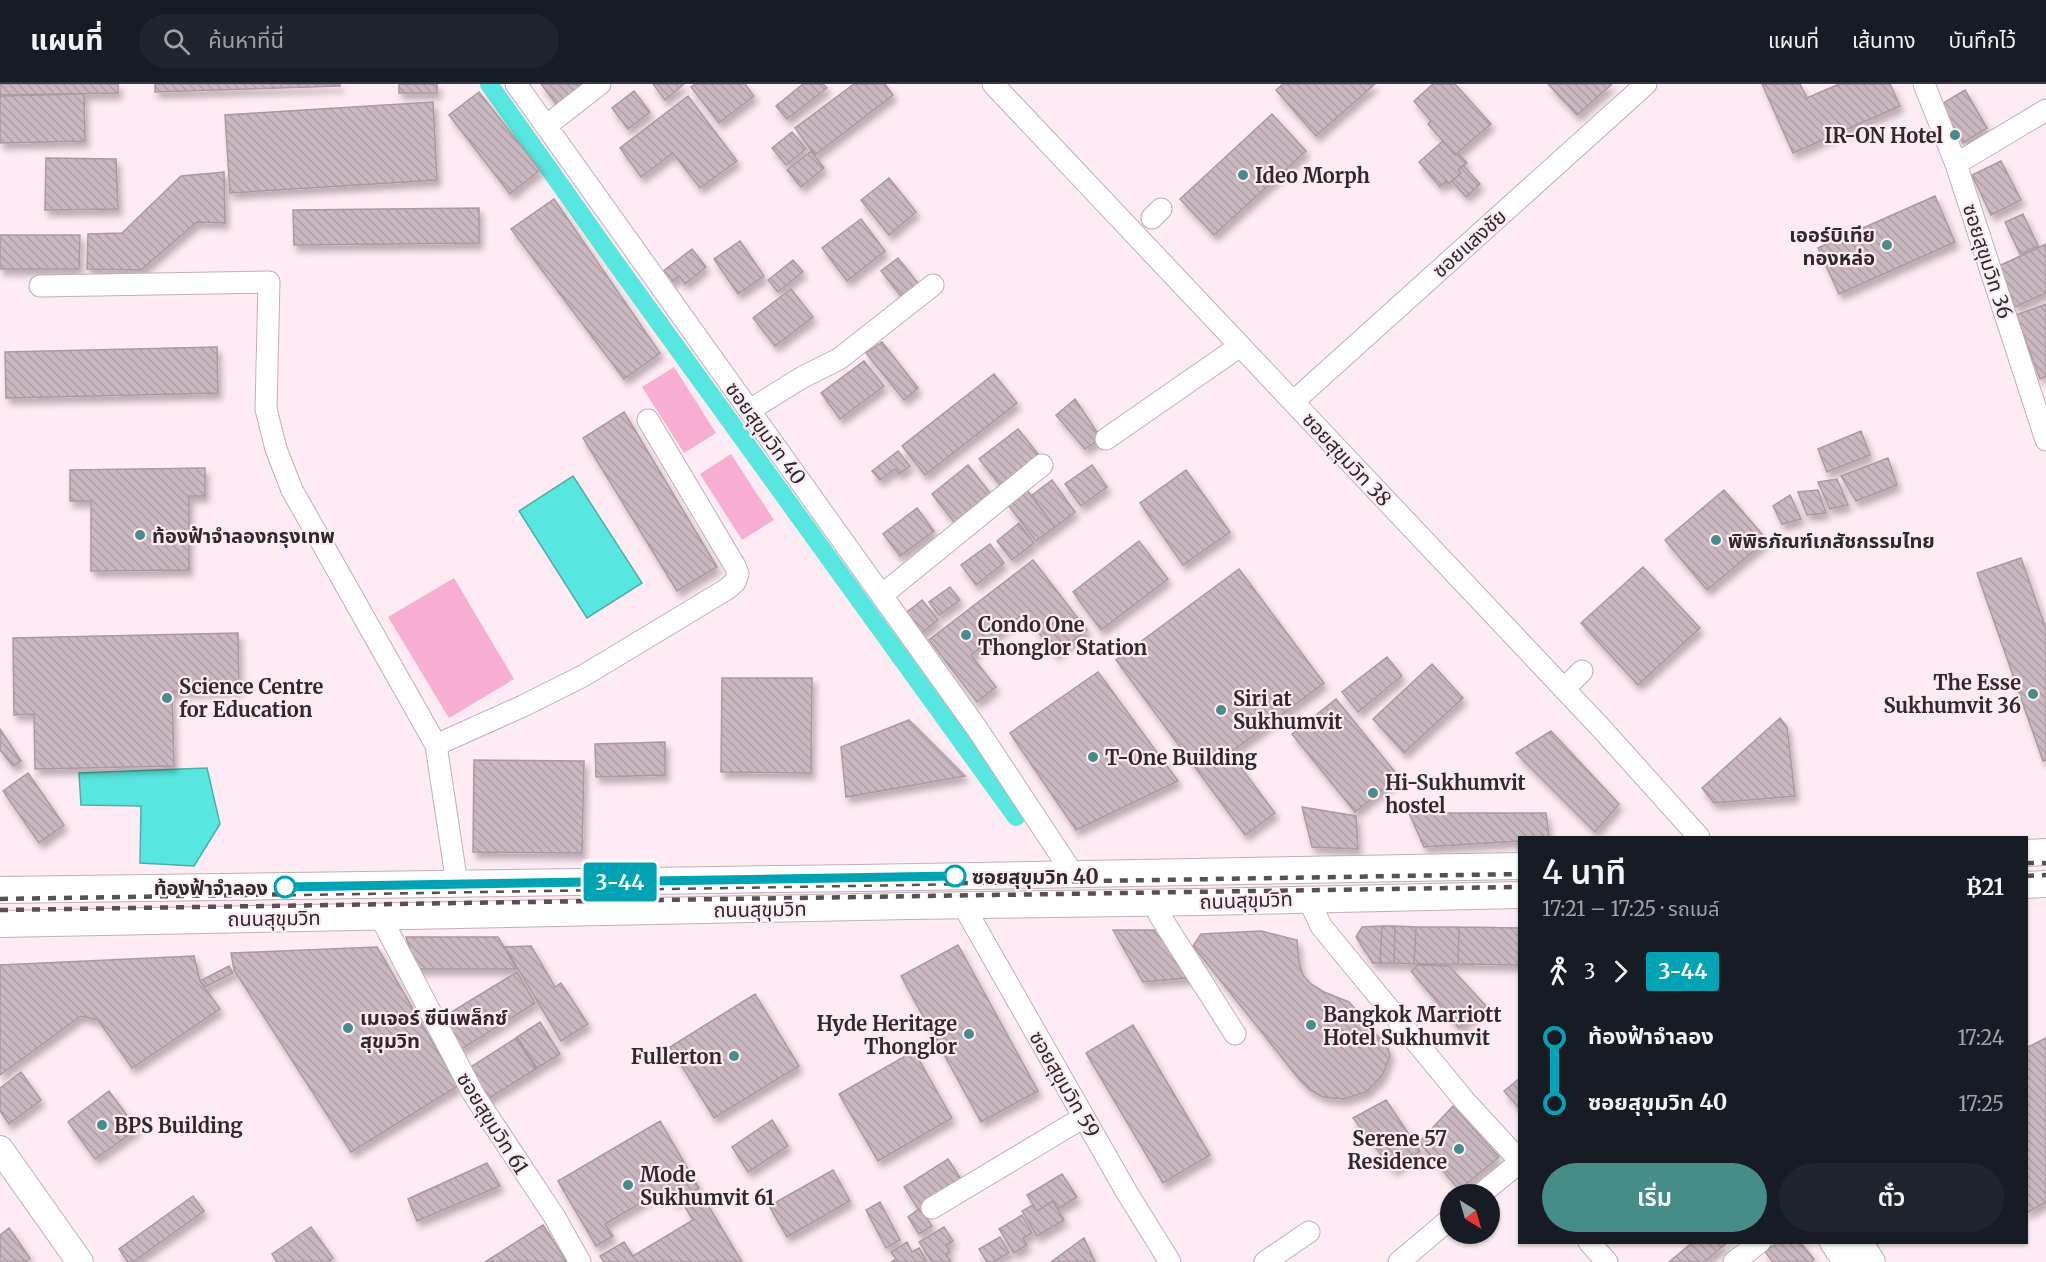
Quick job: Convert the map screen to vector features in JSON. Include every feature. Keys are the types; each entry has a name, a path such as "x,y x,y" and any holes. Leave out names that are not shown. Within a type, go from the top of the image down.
{"main road":[{"path":"2028,853 2046,852"},
{"name":"ถนนสุขุมวิท","path":"0,890 380,886 1518,866"},
{"path":"1073,874 1076,903"},
{"path":"2028,885 2046,884"},
{"path":"380,886 380,916"},
{"name":"ถนนสุขุมวิท","path":"0,924 1518,895"},
{"path":"0,1149 80,1262"},
{"path":"1834,1244 1846,1262"},
{"path":"1860,1244 1872,1262"}],"street":[{"name":"ซอยสุขุมวิท 40","path":"516,84 978,730 1073,874"},
{"path":"546,126 600,84"},
{"name":"ซอยสุขุมวิท 38","path":"993,84 1564,689 1698,836"},
{"name":"ซอยแสงชัย","path":"1293,402 1646,84"},
{"name":"ซอยสุขุมวิท 36","path":"1924,84 1956,164 2041,401 2046,440"},
{"path":"1956,164 2046,110"},
{"path":"40,286 269,282 266,409 276,449 292,490 436,745 457,884"},
{"path":"750,410 792,383 840,359 933,285"},
{"path":"1106,439 1240,346"},
{"path":"436,745 583,676 735,582 738,573 735,566 648,420"},
{"path":"882,595 1042,465"},
{"path":"1564,689 1582,671"},
{"path":"1308,898 1320,926 1464,1100 1518,1160"},
{"path":"1153,902 1235,1034"},
{"name":"ซอยสุขุมวิท 59","path":"963,905 1170,1262"},
{"name":"ซอยสุขุมวิท 61","path":"380,916 477,1101 554,1216 580,1262"},
{"path":"932,1208 1084,1117"},
{"path":"1493,1184 1518,1164"},
{"path":"1399,1262 1440,1227"},
{"path":"1265,1262 1309,1232"},
{"path":"1591,1244 1607,1262"},
{"path":"1734,1262 1757,1244"}],"shaded area":[{"path":"674,367 716,433 684,453 642,387"},
{"path":"731,454 774,520 742,540 700,474"},
{"path":"454,578 514,679 449,718 388,617"}],"water":[{"path":"573,476 642,583 587,618 519,511"},
{"path":"207,768 220,824 194,866 140,863 141,806 81,805 79,773"}],"building":[{"path":"0,84 118,84 118,93 0,95"},
{"path":"155,84 340,84 340,86 155,92"},
{"path":"399,84 437,84 437,93 399,93"},
{"path":"541,84 586,84 557,105"},
{"path":"653,84 684,84 665,100"},
{"path":"695,84 745,84 754,96 719,123 691,87"},
{"path":"803,84 823,84 827,88 787,119 776,106"},
{"path":"854,84 885,84 893,95 815,155 795,128"},
{"path":"1283,84 1375,84 1316,136 1276,90"},
{"path":"1433,84 1455,84 1491,124 1455,155 1428,124 1431,121 1414,101"},
{"path":"1548,84 1612,84 1577,115"},
{"path":"1762,84 1800,84 1807,98 1839,84 1890,84 1900,106 1793,153"},
{"name":"IR-ON Hotel","path":"1965,90 1987,128 1963,143 1940,105"},
{"path":"634,91 650,112 628,129 612,108"},
{"path":"479,92 540,170 510,194 449,115"},
{"path":"84,94 85,141 0,143 0,96"},
{"path":"688,96 737,161 700,188 673,153 641,177 620,148"},
{"path":"433,102 437,180 230,193 225,115"},
{"name":"Ideo Morph","path":"1272,114 1306,151 1214,235 1180,199"},
{"path":"792,132 806,149 786,165 772,148"},
{"path":"1443,141 1455,155 1458,153 1467,163 1458,170 1461,173 1448,184 1446,181 1440,187 1419,162"},
{"path":"811,151 824,168 801,187 787,170"},
{"path":"46,158 116,159 118,209 45,210"},
{"path":"2001,161 2021,200 1991,215 1972,175"},
{"path":"1463,165 1480,184 1466,197 1452,181 1461,173 1458,170"},
{"path":"224,172 225,223 197,222 141,270 87,269 88,234 122,233 181,176"},
{"path":"889,178 916,212 889,235 861,200"},
{"name":"เออร์บิเทีย ทองหล่อ","path":"1935,196 1955,242 1839,294 1818,248"},
{"path":"554,199 660,353 624,379 511,229"},
{"path":"479,208 479,243 294,245 293,210"},
{"path":"2023,214 2038,246 2020,254 2005,222"},
{"path":"861,219 885,251 847,281 822,248"},
{"path":"0,235 80,235 79,269 0,269"},
{"path":"740,241 764,276 738,294 714,259"},
{"path":"2046,244 2046,293 2015,307 1999,266"},
{"path":"692,249 706,267 685,284 679,276 669,284 661,273"},
{"path":"898,258 921,287 904,300 881,271"},
{"path":"793,260 803,272 778,292 768,280"},
{"path":"791,289 813,317 775,346 753,318"},
{"path":"2046,304 2046,376 2040,379 2016,315"},
{"path":"882,342 918,388 904,400 866,353"},
{"path":"217,347 218,393 6,398 5,352"},
{"path":"864,361 884,386 840,419 821,393"},
{"path":"994,374 1017,403 925,475 902,446"},
{"path":"1075,399 1101,438 1085,449 1056,415"},
{"path":"624,412 717,567 677,591 583,438"},
{"path":"1018,429 1039,455 1000,485 979,459"},
{"path":"1861,431 1870,455 1827,472 1818,449"},
{"path":"898,451 910,466 899,474 895,469 880,480 872,471"},
{"path":"1888,458 1897,485 1856,501 1841,476"},
{"path":"968,465 994,498 958,527 932,494"},
{"path":"1092,465 1107,487 1081,506 1065,484"},
{"name":"ท้องฟ้าจำลองกรุงเทพ","path":"205,468 205,496 189,496 189,570 91,571 91,501 70,501 70,470"},
{"path":"1186,470 1230,532 1183,565 1140,503"},
{"path":"1837,479 1848,505 1830,509 1818,482"},
{"path":"1052,480 1075,512 1055,527 1031,496"},
{"path":"1027,490 1055,527 1036,541 1008,505"},
{"name":"พิพิธภัณฑ์เภสัชกรรมไทย","path":"1724,490 1767,540 1707,590 1665,540"},
{"path":"1818,490 1826,513 1807,515 1798,492"},
{"path":"1790,495 1801,519 1782,524 1773,506"},
{"path":"917,508 934,531 900,556 883,534"},
{"path":"1019,523 1034,543 1012,560 997,541"},
{"path":"1139,541 1168,579 1101,630 1073,592"},
{"path":"990,544 1004,563 976,585 961,565"},
{"name":"The Esse Sukhumvit 36","path":"2021,558 2046,629 2046,760 2043,761 1977,573"},
{"name":"Condo One Thonglor Station","path":"1033,560 1087,630 1055,654 1024,613 971,655 996,687 977,702 929,640"},
{"path":"1643,567 1700,628 1638,685 1581,623"},
{"name":"Siri at Sukhumvit","path":"1239,569 1324,683 1230,753 1275,813 1245,835 1116,660"},
{"path":"950,587 960,600 939,615 929,602"},
{"path":"922,600 938,620 919,635 903,615"},
{"path":"238,633 239,690 172,692 174,766 35,769 34,714 14,715 13,638"},
{"path":"1387,657 1402,676 1358,712 1342,692"},
{"path":"1432,664 1463,698 1404,753 1373,719"},
{"name":"T-One Building","path":"1098,672 1178,781 1076,830 1010,733"},
{"path":"722,678 812,678 811,773 721,772"},
{"path":"1336,699 1399,777 1355,812 1292,734"},
{"path":"1780,718 1787,727 1795,796 1714,803 1702,788"},
{"path":"909,720 965,776 846,797 841,747"},
{"path":"0,729 21,761 13,766 0,750"},
{"path":"1551,731 1619,804 1595,832 1516,753"},
{"path":"665,742 665,775 596,777 595,744"},
{"path":"474,760 584,761 582,853 473,852"},
{"path":"28,773 64,825 39,843 3,791"},
{"path":"1302,807 1356,816 1358,849 1312,847"},
{"path":"1409,813 1546,813 1549,836 1518,836 1518,841 1424,847"},
{"path":"1382,926 1395,926 1394,963 1380,963"},
{"path":"1382,926 1380,963 1373,963 1356,937 1362,927"},
{"path":"1395,926 1416,927 1414,964 1394,963"},
{"path":"1416,927 1459,927 1458,964 1414,964"},
{"path":"1459,927 1518,928 1518,965 1458,964"},
{"path":"1113,930 1166,930 1197,977 1143,982"},
{"name":"Bangkok Marriott Hotel Sukhumvit","path":"1261,931 1297,940 1299,963 1303,975 1311,984 1324,992 1349,1002 1388,1048 1390,1056 1382,1076 1366,1092 1344,1099 1323,1097 1310,1090 1193,946 1201,934"},
{"path":"406,937 498,937 517,969 416,969"},
{"name":"Hyde Heritage Thonglor","path":"958,945 1038,1091 981,1122 901,976"},
{"path":"531,946 555,987 561,983 588,1024 561,1041 505,947"},
{"name":"เมเจอร์ ซีนีเพล็กซ์ สุขุมวิท","path":"377,947 458,1086 351,1152 234,970 231,953"},
{"path":"194,956 200,981 220,1009 132,1068 98,1020 81,1016 0,1075 0,965"},
{"path":"1418,965 1449,966 1486,1006 1459,1028 1411,971"},
{"path":"229,966 233,973 205,987 200,981"},
{"path":"517,972 535,1003 460,1050 440,1019"},
{"name":"Fullerton","path":"755,994 799,1066 714,1118 670,1047"},
{"path":"540,1022 560,1054 537,1068 517,1037"},
{"path":"1133,1025 1210,1155 1163,1183 1086,1053"},
{"path":"516,1038 536,1069 485,1101 466,1070"},
{"path":"2046,1038 2046,1202 2028,1212 2028,1047"},
{"path":"914,1051 952,1118 878,1161 839,1094"},
{"path":"21,1072 41,1100 9,1124 0,1111 0,1088"},
{"path":"1518,1080 1518,1107 1504,1091"},
{"name":"BPS Building","path":"109,1091 137,1129 95,1159 68,1122"},
{"path":"1386,1100 1420,1151 1393,1170 1353,1118"},
{"name":"Serene 57 Residence","path":"1453,1106 1499,1157 1466,1184 1454,1184 1419,1142"},
{"path":"772,1120 788,1146 748,1172 732,1147"},
{"name":"Mode Sukhumvit 61","path":"660,1121 699,1188 674,1202 666,1188 605,1224 613,1236 596,1246 558,1181"},
{"path":"948,1159 964,1184 920,1212 904,1187"},
{"path":"487,1163 500,1186 417,1221 408,1199"},
{"path":"833,1170 850,1201 787,1237 769,1206"},
{"path":"1062,1174 1077,1197 1058,1209 1053,1201 1037,1211 1027,1195"},
{"path":"193,1196 204,1211 133,1262 128,1262 119,1249"},
{"name":"Mode Sukhumvit 61","path":"703,1197 742,1262 604,1262 600,1256 624,1242 633,1256 693,1220 685,1207"},
{"path":"1053,1201 1064,1220 1037,1236 1022,1211 1033,1205 1037,1211"},
{"path":"880,1202 900,1240 886,1248 866,1210"},
{"path":"919,1209 932,1226 919,1234 908,1217"},
{"path":"1022,1215 1032,1233 1023,1238 1027,1245 1014,1253 999,1229"},
{"path":"543,1225 567,1262 485,1262"},
{"path":"311,1227 333,1258 327,1262 277,1262 272,1254"},
{"path":"944,1227 953,1241 946,1245 950,1252 946,1254 951,1262 932,1262 919,1242"},
{"path":"9,1228 30,1258 25,1262 0,1262 0,1235"},
{"path":"1000,1237 1009,1253 993,1262 987,1262 979,1249"},
{"path":"1084,1238 1095,1262 1051,1262"},
{"path":"907,1242 912,1252 919,1248 927,1262 891,1262 896,1259 891,1252"},
{"path":"1691,1244 1726,1244 1704,1262 1669,1262"},
{"path":"1775,1244 1802,1244 1814,1259 1811,1262 1773,1262 1765,1252"}],"waterway":[{"path":"489,84 1016,817"}],"railway":[{"path":"2028,863 2046,863"},
{"path":"0,899 1518,874"},
{"path":"2028,876 2046,875"},
{"path":"0,910 1518,887"}],"bus line":[{"name":"3-44","path":"285,887 955,876"}],"place":[{"name":"IR-ON Hotel","path":"1955,135"},
{"name":"Ideo Morph","path":"1243,175"},
{"name":"เออร์บิเทีย ทองหล่อ","path":"1887,245"},
{"name":"ท้องฟ้าจำลองกรุงเทพ","path":"140,535"},
{"name":"พิพิธภัณฑ์เภสัชกรรมไทย","path":"1716,540"},
{"name":"Condo One Thonglor Station","path":"966,635"},
{"name":"The Esse Sukhumvit 36","path":"2033,694"},
{"name":"Science Centre for Education","path":"167,698"},
{"name":"Siri at Sukhumvit","path":"1221,710"},
{"name":"T-One Building","path":"1093,757"},
{"name":"Hi-Sukhumvit hostel","path":"1373,793"},
{"name":"ซอยสุขุมวิท 40","path":"955,876"},
{"name":"ท้องฟ้าจำลอง","path":"285,887"},
{"name":"Bangkok Marriott Hotel Sukhumvit","path":"1311,1025"},
{"name":"เมเจอร์ ซีนีเพล็กซ์ สุขุมวิท","path":"348,1028"},
{"name":"Hyde Heritage Thonglor","path":"969,1034"},
{"name":"Fullerton","path":"734,1056"},
{"name":"BPS Building","path":"102,1125"},
{"name":"Serene 57 Residence","path":"1459,1149"},
{"name":"Mode Sukhumvit 61","path":"628,1185"}]}
